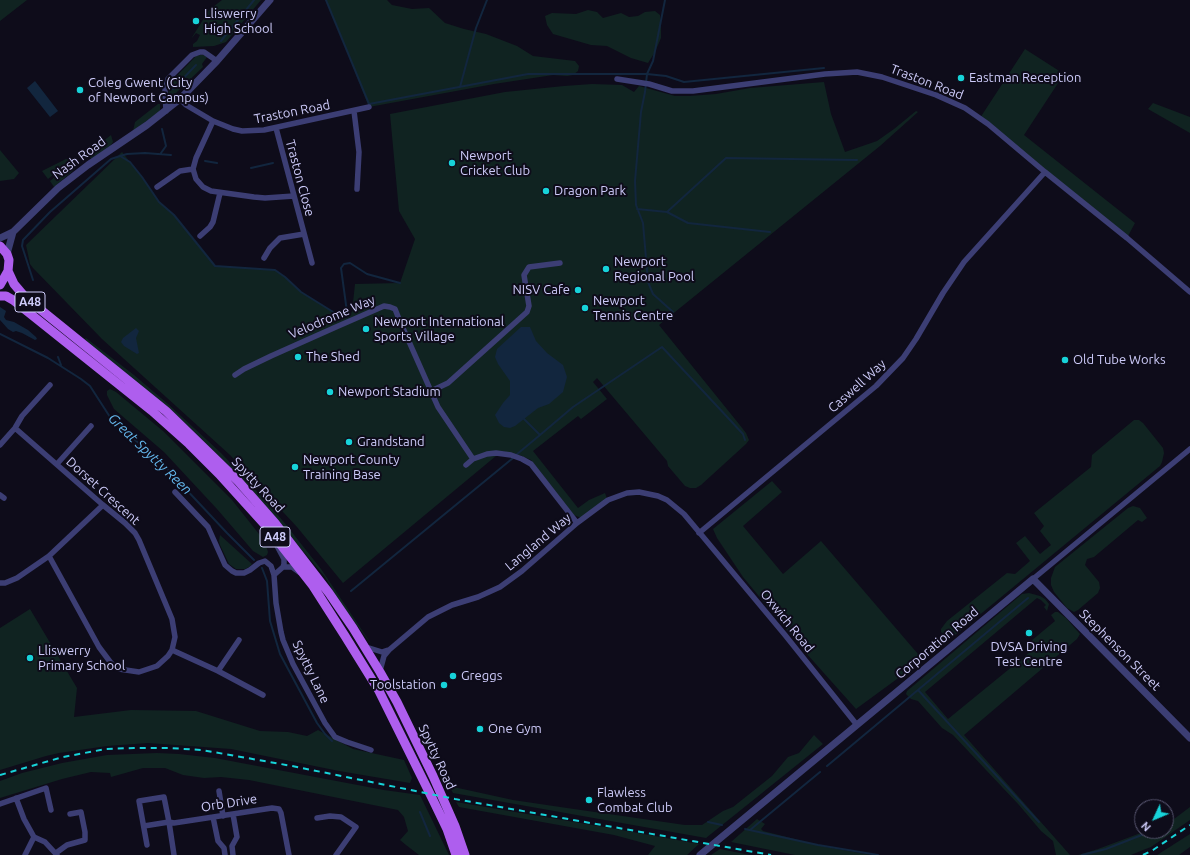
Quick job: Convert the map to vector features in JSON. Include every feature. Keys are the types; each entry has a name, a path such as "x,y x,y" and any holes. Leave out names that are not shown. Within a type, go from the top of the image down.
{"main road":[{"path":"0,246 7,254"},
{"name":"A48","path":"0,285 8,271 9,260 7,254"},
{"name":"Spytty Road","path":"8,271 14,284 25,297 160,406 198,440 275,522 314,572 365,646 397,702 433,776 455,826 463,855"},
{"name":"Spytty Road","path":"0,296 6,296 13,300 152,411 220,474 266,526 296,563 324,603 379,691 440,815 463,855"}],"street":[{"name":"Nash Road","path":"0,238 13,232 58,188 88,165 132,136 180,99 217,61 270,0"},
{"path":"166,111 165,91 168,79 192,55 204,52 217,61"},
{"name":"Traston Road","path":"617,79 649,84 672,91 693,91 825,74 853,72 870,74 936,95 965,108 988,124 1127,238 1190,292"},
{"name":"Traston Road","path":"180,99 186,105 213,121 242,131 258,131 276,128 369,107"},
{"path":"354,111 359,152 357,189"},
{"path":"213,121 196,158 193,169 196,179 203,187 220,193 265,198 294,196"},
{"name":"Traston Close","path":"276,128 312,263"},
{"path":"157,187 180,171 193,169"},
{"name":"Caswell Way","path":"699,533 876,386 903,358 964,262 1045,172"},
{"path":"200,236 210,227 220,193"},
{"path":"7,254 13,232"},
{"name":"Traston Close","path":"264,258 270,248 280,238 304,234"},
{"path":"431,391 448,383 527,312 529,306 524,275 529,267 560,263"},
{"name":"Velodrome Way","path":"235,375 271,356 380,308 390,307 395,309 438,407 473,459"},
{"path":"0,445 15,428 22,416 50,385"},
{"path":"57,464 91,426"},
{"name":"Dorset Crescent","path":"15,428 42,453 125,522 134,532 139,540 172,619 175,637 172,650"},
{"name":"Corporation Road","path":"700,855 1190,449"},
{"path":"466,465 473,459 487,454 496,453 511,455 522,459 531,464 577,523"},
{"path":"175,492 208,527 228,569 236,573 244,573 258,563 265,561 271,566 274,574 283,567 292,567 300,573 324,603"},
{"name":"Langland Way","path":"380,672 384,656 389,650 428,618 440,611 500,587 522,571 577,523 608,500 627,493 639,492 658,496 667,500 684,514 699,533"},
{"path":"0,583 5,583 18,578 49,556 103,505"},
{"path":"266,526 282,556 284,564 283,567"},
{"name":"Oxwich Road","path":"699,533 785,635 857,725"},
{"path":"49,556 99,647 111,662 119,669 139,672 157,666 172,650 218,671 263,695"},
{"name":"Spytty Lane","path":"274,574 276,602 282,636 294,664 325,723 336,736 347,742 371,750"},
{"name":"Stephenson Street","path":"1033,579 1190,738"},
{"path":"218,671 239,640"},
{"path":"365,646 371,650 382,652 389,650"},
{"path":"0,804 46,788 51,810"},
{"path":"219,791 223,816"},
{"path":"147,845 139,801 164,797 174,855"},
{"path":"16,798 24,819 34,837 45,842 56,854 67,845 85,840 81,812 70,814"},
{"name":"Orb Drive","path":"144,826 169,822 174,823 272,808 279,809 282,817 289,855"},
{"path":"233,814 237,837 232,846 234,855"},
{"path":"317,818 330,816 341,817 347,819 356,827 336,855"},
{"path":"213,817 218,841 224,848 225,855"},
{"path":"25,855 34,837"}],"green space":[{"path":"0,0 27,0 0,21"},
{"path":"222,0 261,0 226,42 214,46 193,47 193,44 197,41 200,35 196,33 191,39 209,10"},
{"path":"326,0 387,0 392,5 412,9 429,8 445,23 486,34 517,46 533,56 575,61 579,66 578,71 573,75 553,75 494,84 369,107"},
{"path":"588,10 597,12 603,18 621,13 629,17 638,16 645,12 655,11 660,15 661,38 648,63 631,58 607,46 591,45 553,34 547,25 545,16 552,13 576,14"},
{"path":"1025,49 1064,74 1024,135 1135,223 1127,238 980,118"},
{"path":"200,55 207,57 202,64 203,67 176,93 169,97 168,89 172,81 196,56"},
{"name":"Newport International Sports Village","path":"824,82 831,114 845,152 877,141 916,111 918,112 880,146 659,325 746,433 749,440 746,444 701,485 696,488 685,486 668,466 667,461 597,378 593,382 607,399 581,419 578,416 533,451 578,508 589,500 605,493 607,499 581,518 574,515 531,460 502,451 343,583 297,527 230,455 102,339 30,264 26,245 122,152 142,177 159,202 174,215 215,266 275,270 301,292 338,315 338,319 346,318 352,312 355,284 400,283 415,239 399,211 390,114 505,92 564,86 592,84 622,85 634,92 639,86 675,96 689,96 716,94 750,88"},
{"path":"1153,103 1190,117 1190,133 1148,109"},
{"path":"160,104 160,111 133,131 135,122"},
{"path":"111,135 113,142 110,146 92,158 84,156"},
{"path":"0,150 19,173 14,179 0,181"},
{"path":"66,159 71,160 48,179 42,171"},
{"path":"72,163 75,163 75,169 54,187 50,181"},
{"path":"86,338 134,375 168,404 221,453 245,478 283,521 321,569 372,645 340,603 325,577 278,522 93,348 85,339"},
{"path":"110,389 116,392 163,431 232,500 263,539 268,552 267,555 263,557 253,551 217,509 164,452 114,409 107,395 107,391"},
{"path":"1134,420 1139,420 1143,423 1163,448 1164,453 1160,466 954,636 950,637 941,632 941,629 947,621 1007,573 1015,574 1030,561 1016,543 1025,536 1040,554 1051,545 1040,531 1044,526 1034,513 1091,467 1092,455"},
{"path":"772,481 782,492 743,526 783,574 821,541 918,654 936,639 938,644 938,649 856,709 806,653 743,577 717,538 713,529"},
{"path":"1133,506 1140,508 1147,518 1142,522 1138,520 1094,557 1087,559 1085,565 1099,582 1100,588 1098,593 1074,612 1067,608 1054,592 1051,585 1051,578 1055,567 1128,508"},
{"path":"220,535 252,564 249,567 245,569 236,569 229,564 220,545"},
{"path":"1029,593 1045,599 1049,604 1047,611 1044,607 1046,605 1037,598 925,692 948,719 1030,652 1025,646 1055,621 1051,615 1058,612 1066,618 1080,634 1077,639 964,735 1070,855 1056,855 1053,841 1041,831 1019,805 953,735 942,728 918,701 911,699 906,694 907,691 1022,594"},
{"path":"30,609 77,688 74,717 131,710 196,711 260,731 288,732 307,736 318,730 353,749 404,760 412,778 410,783 339,771 231,749 148,743 107,746 59,753 0,770 0,628"},
{"path":"814,735 823,744 706,838 453,793 449,786 513,800 685,825 702,825 723,811 733,807 772,776 788,757 799,753"},
{"path":"157,753 215,758 384,790 420,795 449,855 419,855 400,840 408,831 404,817 398,810 249,780 221,777 204,778 183,775 165,768 143,768 111,777 110,773 91,772 62,779 0,798 0,781 22,773 62,763 107,755"},
{"path":"456,802 699,844 687,855 648,855 655,846 614,835 459,807"},
{"path":"1190,807 1190,820 1174,831 1174,819"},
{"path":"757,819 765,824 761,829 763,831 826,847 871,855 795,855 731,842"},
{"path":"1190,834 1190,847 1179,855 1157,855"},
{"path":"1134,836 1134,839 1163,839 1151,847 1131,855 1078,855"},
{"path":"720,849 750,855 711,855"}],"water":[{"path":"35,81 58,111 50,117 27,88"},
{"path":"0,307 6,311 4,317 6,320 14,322 28,330 37,339 35,340 22,333 16,331 13,332 8,329 0,320"},
{"path":"521,327 530,327 536,341 547,353 563,365 567,377 563,392 549,404 538,408 515,426 510,428 504,427 499,423 495,415 510,395 510,381 495,357 497,349"},
{"path":"136,328 139,331 136,338 139,353 137,354 124,346 121,342 123,338"}],"waterway":[{"path":"221,41 254,0"},
{"path":"326,0 369,104 528,74 647,74 653,61 665,0"},
{"path":"460,87 476,28 487,0"},
{"path":"173,89 196,65"},
{"path":"673,312 653,294 648,282 643,223 636,205 635,181 641,112 647,74 666,76 684,82 824,68"},
{"path":"161,153 166,146 162,129"},
{"path":"120,156 145,153 171,155"},
{"path":"33,280 22,246 23,240 50,212 111,159 120,156 130,162 159,202 174,215 215,266 275,270 301,292 338,315 347,312 341,268 344,264 350,263 367,274 400,283"},
{"path":"637,209 667,212 726,158 857,160"},
{"path":"205,161 217,163"},
{"path":"251,168 273,163"},
{"path":"667,212 688,223 770,232"},
{"name":"Great Spytty Reen","path":"0,334 48,358 90,386 110,417 167,469 254,560"},
{"path":"524,419 540,435 573,407 662,347 743,434 745,440"},
{"name":"Great Spytty Reen","path":"58,357 61,365"},
{"path":"516,455 540,435"},
{"path":"351,591 513,458"},
{"name":"Great Spytty Reen","path":"262,568 267,581 270,621 280,654 317,723 332,741"},
{"path":"827,766 1028,598"},
{"path":"918,690 1039,822"},
{"path":"750,830 820,772"},
{"path":"420,812 430,836"},
{"path":"708,822 722,825"},
{"path":"745,829 818,845 878,855"},
{"path":"1082,855 1106,849 1134,838"}],"railway":[{"path":"0,775 63,757 106,749 169,748 202,750 292,766 455,799 771,855"},
{"path":"1143,855 1190,825"}],"place":[{"name":"Lliswerry High School","path":"196,21"},
{"name":"Eastman Reception","path":"961,78"},
{"name":"Coleg Gwent (City of Newport Campus)","path":"80,90"},
{"name":"Newport Cricket Club","path":"452,163"},
{"name":"Dragon Park","path":"546,191"},
{"name":"Newport Regional Pool","path":"606,269"},
{"name":"NISV Cafe","path":"578,290"},
{"name":"Newport Tennis Centre","path":"585,308"},
{"name":"Newport International Sports Village","path":"366,329"},
{"name":"The Shed","path":"298,357"},
{"name":"Old Tube Works","path":"1065,360"},
{"name":"Newport Stadium","path":"330,392"},
{"name":"Grandstand","path":"349,442"},
{"name":"Newport County Training Base","path":"295,467"},
{"name":"DVSA Driving Test Centre","path":"1029,633"},
{"name":"Lliswerry Primary School","path":"30,658"},
{"name":"Greggs","path":"453,676"},
{"name":"Toolstation","path":"444,685"},
{"name":"One Gym","path":"480,729"},
{"name":"Flawless Combat Club","path":"589,800"}]}
